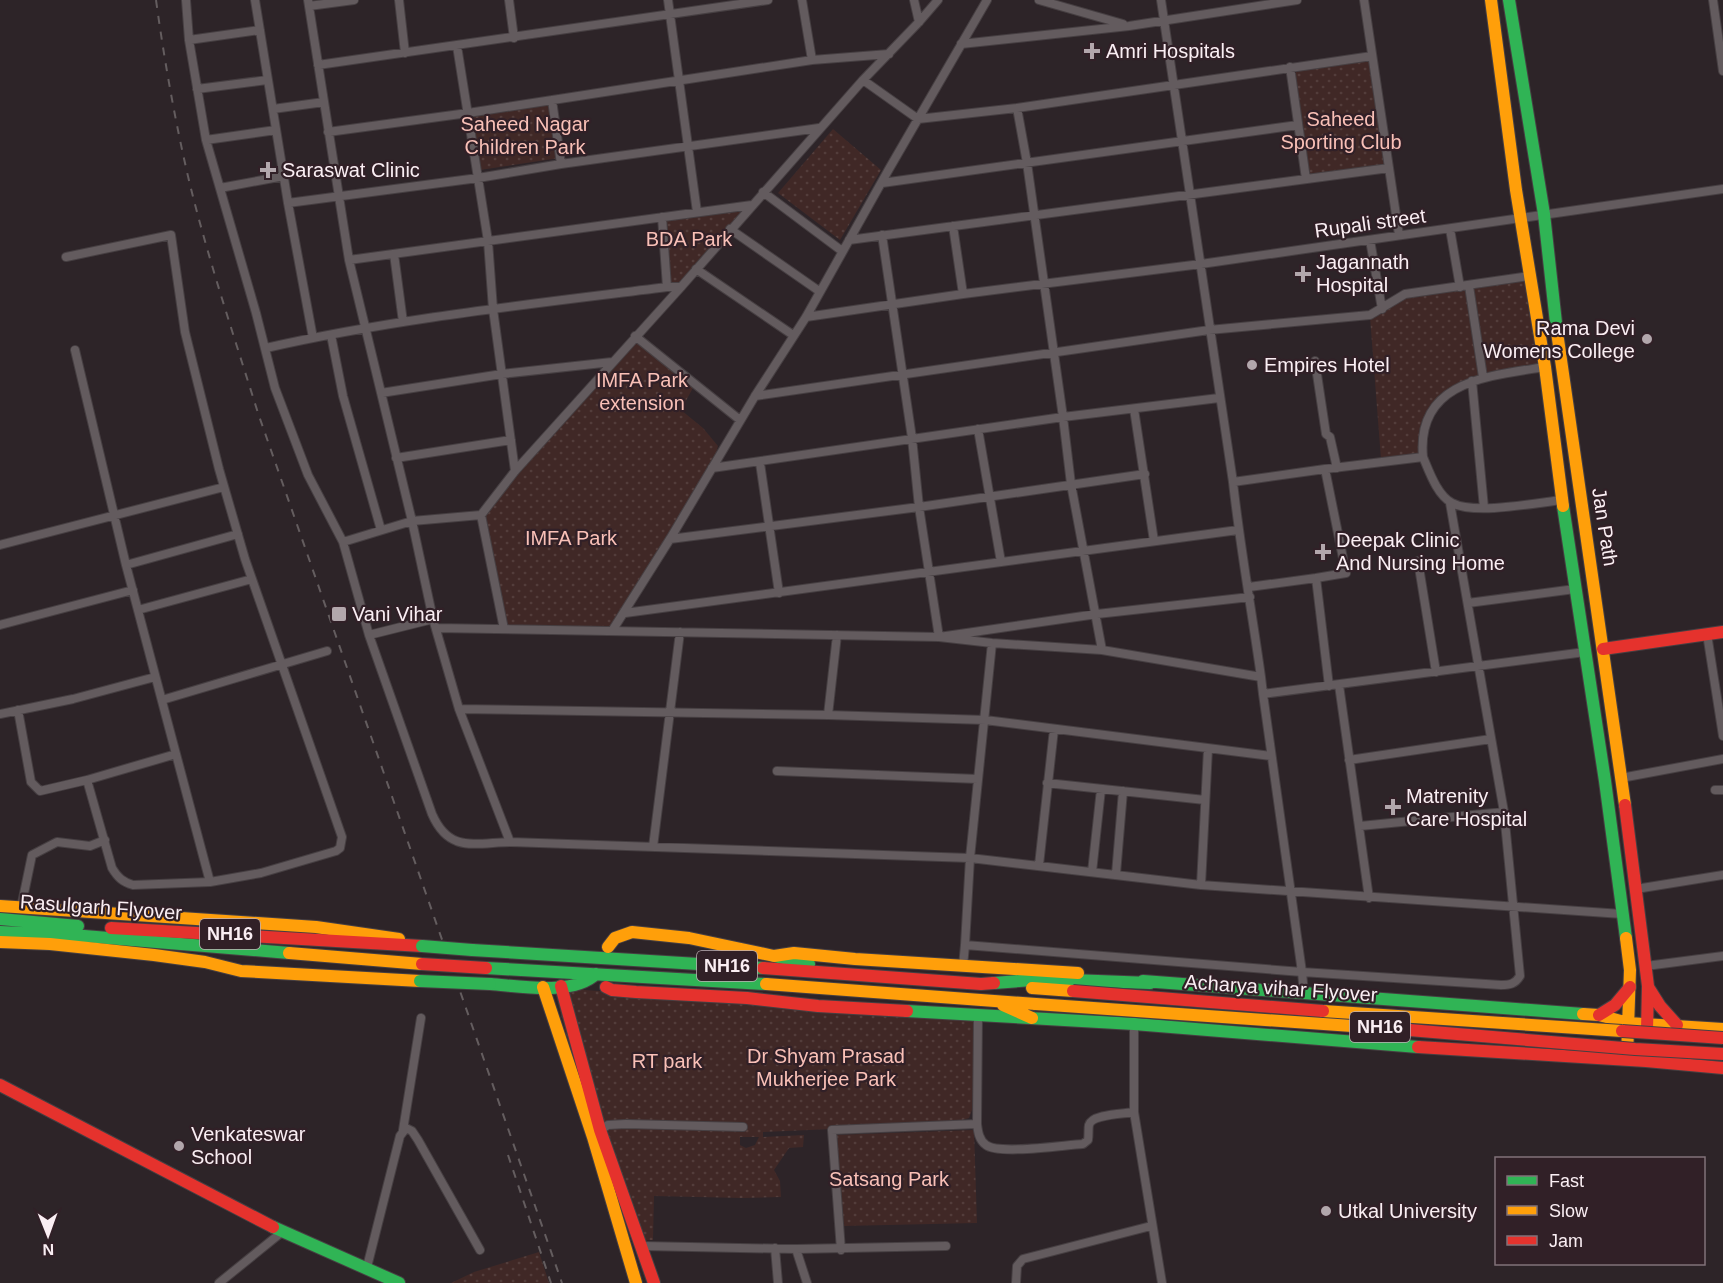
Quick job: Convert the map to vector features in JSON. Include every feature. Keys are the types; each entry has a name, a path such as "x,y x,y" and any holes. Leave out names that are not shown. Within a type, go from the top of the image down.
{"main road":[{"name":"Jan Path","path":"1491,0 1529,276 1545,367 1562,500 1605,781 1630,970 1627,1060"},
{"name":"Jan Path","path":"1509,0 1544,214 1561,365 1603,649 1646,966 1648,986 1646,1061"},
{"path":"1603,649 1723,632"},
{"path":"0,906 316,927 375,934 418,946"},
{"name":"Rasulgarh Flyover","path":"0,920 418,946"},
{"name":"Rasulgarh Flyover","path":"0,932 348,956 422,964 596,974"},
{"path":"608,948 615,938 632,932 689,938 850,974"},
{"path":"0,942 50,944 164,957 205,962 242,971 380,980 543,987 584,983 596,974"},
{"name":"NH16","path":"418,946 981,984"},
{"path":"774,956 794,953 1083,974 1150,982 1599,1016 1628,1023 1723,1029"},
{"name":"NH16","path":"596,974 995,1001"},
{"path":"981,984 1045,979 1150,982"},
{"name":"Acharya vihar Flyover","path":"981,984 1235,1005 1723,1038"},
{"path":"561,986 600,1130 654,1283"},
{"path":"1648,986 1660,1006 1677,1025"},
{"path":"543,987 593,1137 636,1283"},
{"path":"606,987 612,990 636,992 1134,1024 1442,1049 1723,1068"},
{"path":"1599,1016 1615,1005 1630,987"},
{"path":"995,1001 1032,1018"},
{"name":"Acharya vihar Flyover","path":"995,1001 1723,1054"},
{"path":"0,1085 282,1232 367,1267 399,1283"},
{"path":"643,1283 643,1273 648,1265"},
{"path":"632,1270 643,1283"}],"street":[{"path":"186,0 189,40 206,140 266,348 275,388 308,475 343,542 369,635 438,828 450,839 458,843 510,842 970,858 1202,885 1622,914"},
{"path":"255,0 288,203 313,338"},
{"path":"354,0 309,3 349,261 446,669 510,842"},
{"path":"399,0 405,53"},
{"path":"510,0 514,38"},
{"path":"668,0 697,212"},
{"path":"318,65 768,0"},
{"path":"802,0 812,60"},
{"path":"914,0 919,22"},
{"path":"343,542 412,521 481,515 515,471 863,80 938,0"},
{"path":"612,631 670,539 740,420 806,317 987,0"},
{"path":"1039,0 1129,26"},
{"path":"1161,0 1233,482 1238,530 1250,592 1304,994"},
{"path":"961,44 1129,26 1297,0"},
{"path":"1364,0 1399,235"},
{"path":"1713,0 1721,35 1723,71"},
{"path":"189,40 260,30"},
{"path":"457,46 488,241 493,309 515,471"},
{"path":"328,132 468,113 812,60 889,54"},
{"path":"863,80 918,118 1017,108 1372,56"},
{"path":"1290,67 1306,179"},
{"path":"197,89 267,80"},
{"path":"552,100 561,164"},
{"path":"273,109 324,102"},
{"path":"1017,108 1027,163 1071,484 1102,650"},
{"path":"882,183 1298,125"},
{"path":"288,203 820,128"},
{"path":"206,140 276,130"},
{"path":"849,240 1389,168"},
{"path":"220,188 284,176"},
{"name":"Rupali street","path":"806,317 963,294 1201,264 1723,189"},
{"path":"763,192 842,251"},
{"path":"349,261 752,205"},
{"path":"662,217 667,287"},
{"path":"953,226 963,294"},
{"path":"730,229 819,291"},
{"path":"1450,229 1465,287 1483,377"},
{"path":"66,257 171,235 185,332 224,487 252,579 340,830 342,842 336,851 261,873 210,882 134,885 125,883 112,868 87,780"},
{"path":"882,236 939,637"},
{"path":"1370,240 1382,309"},
{"path":"394,254 403,322"},
{"path":"696,268 793,335"},
{"path":"755,396 1209,330 1370,315 1405,294 1529,276"},
{"path":"266,348 403,322 681,287"},
{"path":"331,335 343,396 381,530"},
{"path":"635,336 740,420"},
{"path":"75,350 126,565 210,882"},
{"path":"1315,361 1326,434 1330,437 1337,468"},
{"path":"381,393 502,374 612,362"},
{"path":"965,945 1302,972 1511,985 1517,981 1520,976 1504,812 1450,503 1436,485 1423,456 1423,430 1429,415 1441,399 1456,388 1483,377 1545,367"},
{"path":"1472,381 1484,508"},
{"path":"712,468 760,463 912,438 1063,417 1219,398"},
{"path":"1134,409 1154,541"},
{"path":"978,429 1000,562"},
{"path":"396,458 511,440"},
{"path":"1233,482 1423,456"},
{"path":"760,463 779,593"},
{"path":"939,637 1250,592 1346,573 1325,470"},
{"path":"670,539 920,507 1145,474"},
{"path":"0,545 224,487"},
{"path":"1450,503 1464,507 1484,508 1562,500"},
{"path":"481,515 504,629"},
{"path":"625,613 1238,530"},
{"path":"126,565 238,534"},
{"path":"1418,561 1436,672"},
{"path":"1316,578 1329,686"},
{"path":"138,610 252,579"},
{"path":"1468,603 1575,589"},
{"path":"0,625 133,590"},
{"path":"369,635 434,624 504,629 939,637 1102,650 1261,677"},
{"path":"653,847 680,632"},
{"path":"1707,634 1723,736"},
{"path":"828,715 837,635"},
{"path":"963,966 970,858 992,643"},
{"path":"162,700 327,651"},
{"path":"1263,694 1585,652"},
{"path":"0,714 74,699 156,677"},
{"path":"1339,685 1369,898"},
{"path":"459,709 985,720 1271,756"},
{"path":"18,710 31,782 40,791 176,754"},
{"path":"1040,865 1054,729"},
{"path":"1349,760 1491,739"},
{"path":"1202,885 1208,749"},
{"path":"1621,778 1723,759"},
{"path":"777,771 978,779"},
{"path":"1047,783 1205,800"},
{"path":"1092,872 1101,789"},
{"path":"1116,874 1123,791"},
{"path":"1360,826 1504,812"},
{"path":"21,908 32,855 57,842 90,846 105,840"},
{"path":"1636,889 1723,875"},
{"path":"1646,966 1723,956"},
{"path":"978,1015 977,1124 980,1138 992,1149 1062,1146 1086,1142 1089,1123 1095,1118 1134,1112"},
{"path":"367,1267 403,1130 420,1018"},
{"path":"1134,1024 1134,1112 1162,1283"},
{"path":"600,1130 608,1125 626,1124 743,1127"},
{"path":"841,1250 832,1130 977,1124"},
{"path":"403,1130 409,1128 418,1140 480,1250"},
{"path":"1016,1283 1017,1266 1023,1259 1151,1226"},
{"path":"219,1283 282,1232"},
{"path":"642,1246 841,1250 946,1246"},
{"path":"775,1248 778,1283"},
{"path":"796,1249 807,1283"}],"green space":[{"name":"Saheed Sporting Club","path":"1369,60 1385,164 1310,175 1295,69"},
{"name":"Saheed Nagar Children Park","path":"552,103 559,158 480,170 472,115"},
{"path":"833,129 881,170 840,240 778,193"},
{"name":"BDA Park","path":"752,205 681,287 667,287 662,217"},
{"path":"1529,277 1543,366 1484,376 1470,287"},
{"path":"1467,289 1482,376 1456,387 1429,414 1422,456 1381,459 1370,317 1405,296"},
{"name":"IMFA Park","path":"635,336 695,384 681,410 703,428 718,446 712,468 612,631 504,629 481,515"},
{"path":"554,988 977,1016 972,1110 969,1118 949,1124 763,1132 763,1137 804,1135 803,1147 789,1148 774,1170 780,1181 781,1197 654,1196 653,1240 645,1240 596,1128 569,1045","holes":["740,1137 759,1137 755,1145 746,1148 740,1145"]},
{"name":"Satsang Park","path":"974,1130 977,1223 843,1226 835,1135"},
{"path":"539,1252 549,1283 451,1283 474,1272"}],"railway":[{"path":"156,0 182,151 220,293 258,413 562,1283"},
{"path":"508,1155 551,1283"}],"traffic: fast":[{"path":"1509,0 1544,214 1557,332"},
{"path":"1563,506 1605,781 1626,938"},
{"path":"0,919 78,926"},
{"path":"0,932 84,936 289,953"},
{"path":"422,946 472,950"},
{"path":"472,950 763,968"},
{"path":"774,956 809,964"},
{"path":"486,968 766,984"},
{"path":"490,984 531,988 560,987 586,981 596,974"},
{"path":"994,983 1045,979 1150,983"},
{"path":"420,981 490,984"},
{"path":"1143,981 1583,1014"},
{"path":"907,1011 1134,1024 1418,1047"},
{"path":"273,1227 399,1283"}],"traffic: slow":[{"path":"1491,0 1516,190 1545,367 1563,506"},
{"path":"1557,332 1625,805"},
{"path":"0,906 316,927 399,939"},
{"path":"608,947 615,938 632,932 689,938 774,956 794,953 1078,973"},
{"path":"1626,938 1630,970 1627,1057"},
{"path":"0,942 50,944 154,955 205,962 241,971 420,981"},
{"path":"289,953 422,964"},
{"path":"766,984 1036,1004"},
{"path":"543,987 593,1137 636,1283"},
{"path":"1032,988 1073,991"},
{"path":"1036,1004 1409,1030"},
{"path":"1003,1005 1032,1018"},
{"path":"1323,1011 1622,1031"},
{"path":"1583,1014 1599,1015 1628,1023 1723,1029"}],"traffic: jam":[{"path":"1603,649 1723,632"},
{"path":"1625,805 1648,986 1647,1030"},
{"path":"111,928 422,946"},
{"path":"422,964 486,968"},
{"path":"763,968 981,984 994,983"},
{"path":"561,986 600,1130 654,1283"},
{"path":"606,987 612,990 636,992 907,1011"},
{"path":"1599,1015 1615,1005 1630,987"},
{"path":"1648,987 1660,1006 1677,1025"},
{"path":"1073,991 1323,1011"},
{"path":"1409,1030 1723,1054"},
{"path":"1622,1031 1723,1038"},
{"path":"1418,1047 1723,1068"},
{"path":"0,1085 273,1227"}],"place":[{"name":"Amri Hospitals","path":"1092,51"},
{"name":"Saraswat Clinic","path":"268,170"},
{"name":"Jagannath Hospital","path":"1303,274"},
{"name":"Rama Devi Womens College","path":"1647,339"},
{"name":"Empires Hotel","path":"1252,365"},
{"name":"Deepak Clinic And Nursing Home","path":"1323,552"},
{"name":"Vani Vihar","path":"339,614"},
{"name":"Matrenity Care Hospital","path":"1393,807"},
{"name":"Venkateswar School","path":"179,1146"},
{"name":"Utkal University","path":"1326,1211"}],"park label":[{"name":"IMFA Park extension","path":"642,392"},
{"name":"RT park","path":"667,1061"},
{"name":"Dr Shyam Prasad Mukherjee Park","path":"826,1068"}]}
